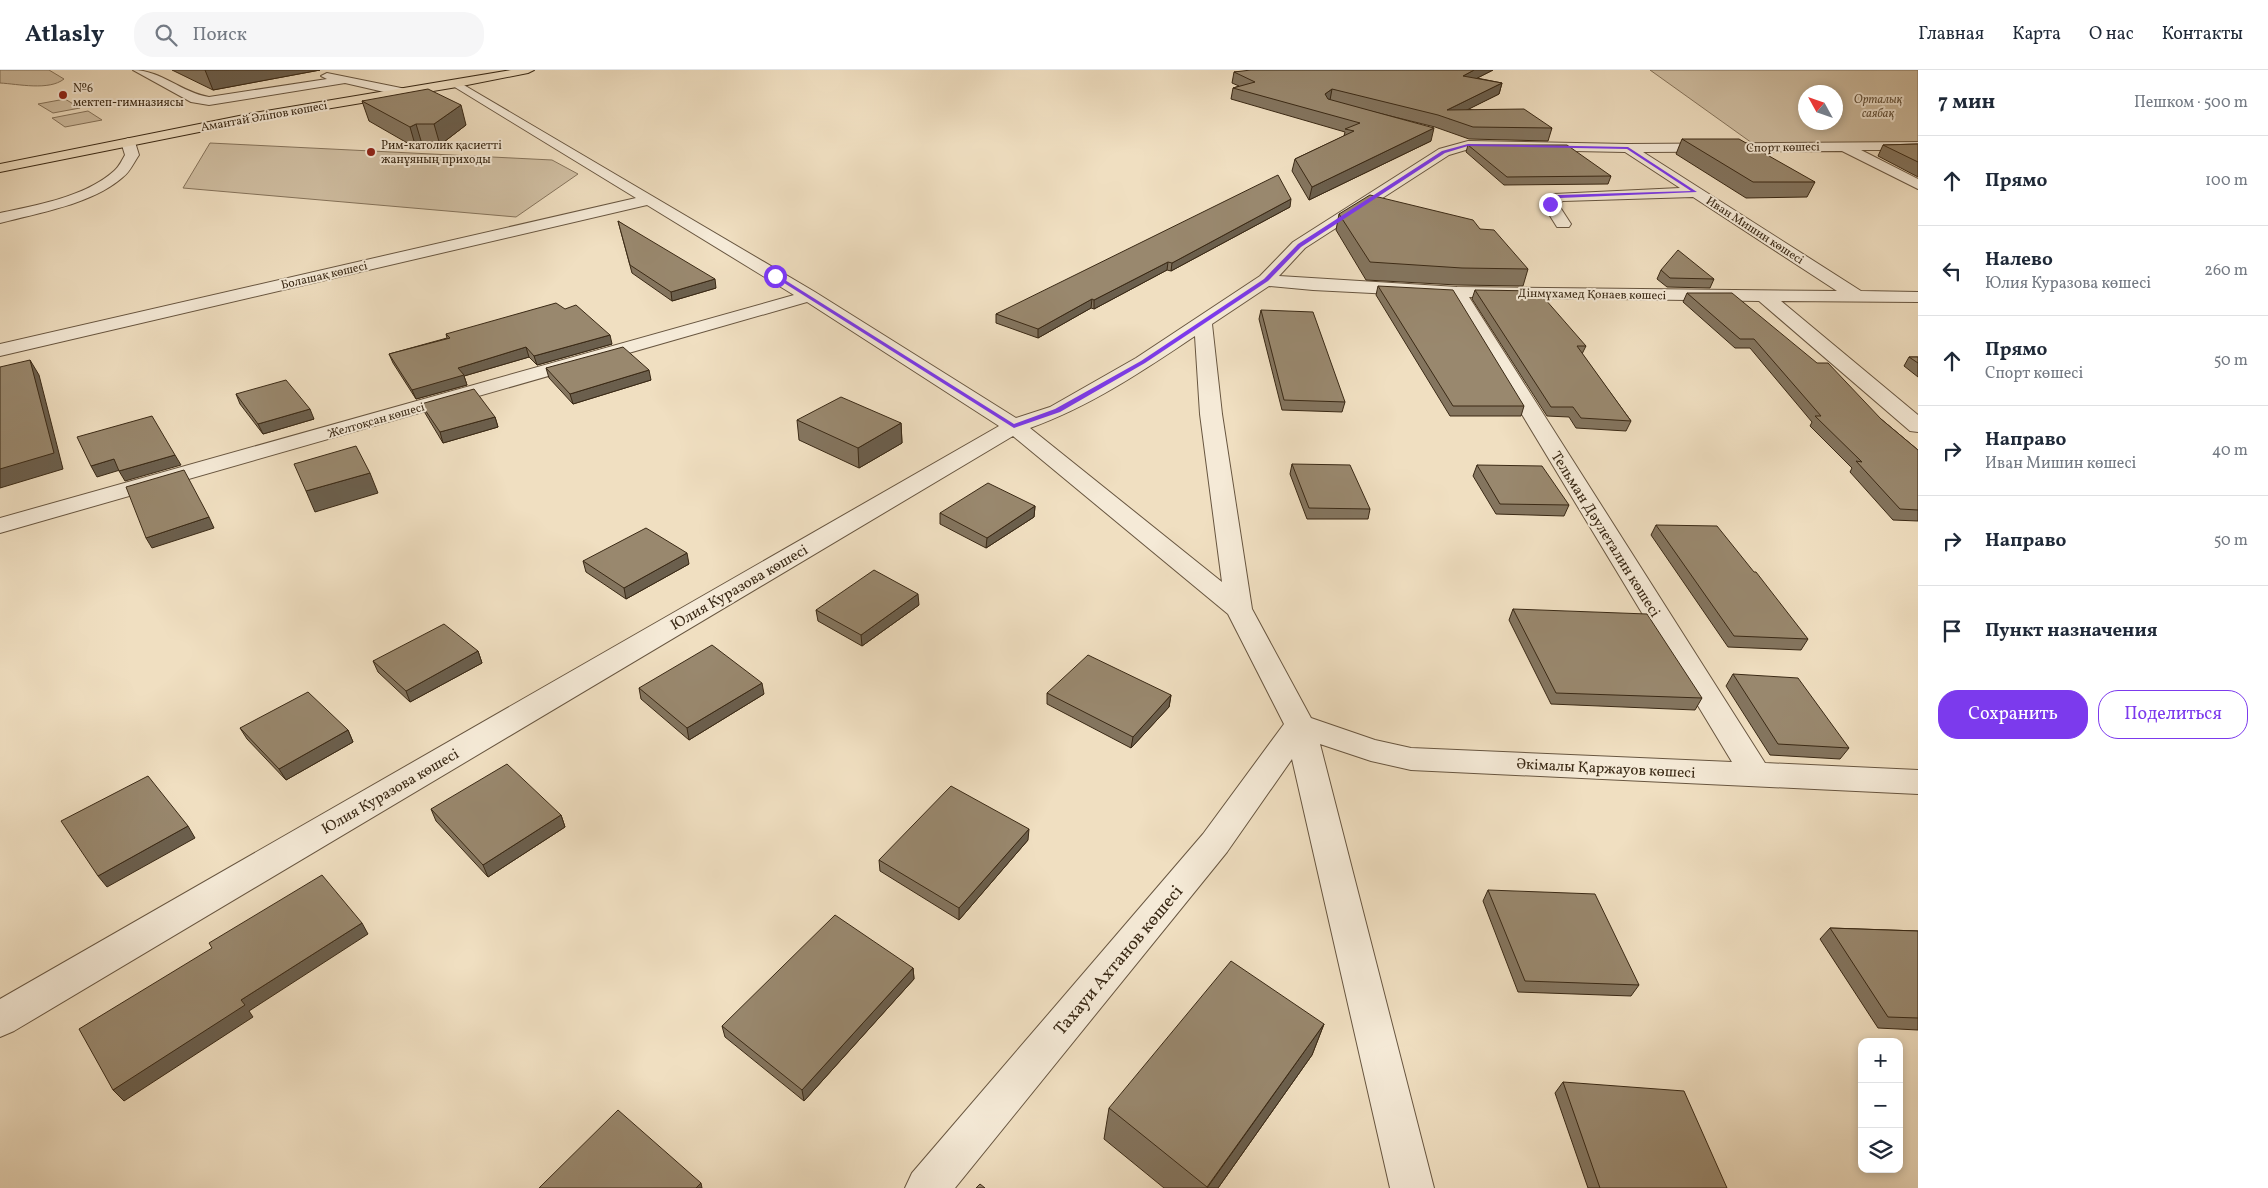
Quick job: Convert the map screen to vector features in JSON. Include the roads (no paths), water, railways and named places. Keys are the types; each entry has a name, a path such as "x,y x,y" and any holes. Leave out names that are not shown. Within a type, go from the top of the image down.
{"main road":[{"name":"Амантай Әліпов көшесі","path":"0,168 271,114 406,93 528,70"}],"street":[{"path":"138,70 195,99 209,101 229,100 345,80"},
{"path":"310,72 406,93"},
{"path":"457,84 809,296 1014,426 1240,609"},
{"path":"1445,136 1468,145"},
{"path":"0,218 46,207 92,190 119,174 132,155 128,142"},
{"name":"Спорт көшесі","path":"1468,145 1628,148 1918,146"},
{"name":"Юлия Куразова көшесі","path":"0,1018 1014,426 1057,411 1143,362 1266,280 1299,246 1444,152 1468,145"},
{"path":"1843,147 1918,184"},
{"name":"Иван Мишин көшесі","path":"1628,148 1857,296"},
{"path":"1563,224 1550,204 1558,197 1695,192"},
{"name":"Болашақ көшесі","path":"0,350 648,200"},
{"name":"Дінмұхамед Қонаев көшесі","path":"1266,280 1313,285 1457,292 1918,297"},
{"name":"Тельман Дәулеталин көшесі","path":"1457,292 1756,775"},
{"name":"Желтоқсан көшесі","path":"0,526 809,296"},
{"path":"1764,296 1918,426"},
{"path":"1203,323 1211,414 1240,609 1300,725 1412,1188"},
{"name":"Әкімалы Қаржауов көшесі","path":"1300,725 1371,750 1411,759 1756,775 1915,786"},
{"name":"Тахауи Ахтанов көшесі","path":"928,1188 1215,843 1300,725"}],"place":[{"name":"№6 мектеп-гимназиясы","path":"63,95"},
{"name":"Рим-католик қасиетті жанұяның приходы","path":"371,152"}],"park label":[{"name":"Орталық саябақ","path":"1878,106"}]}
